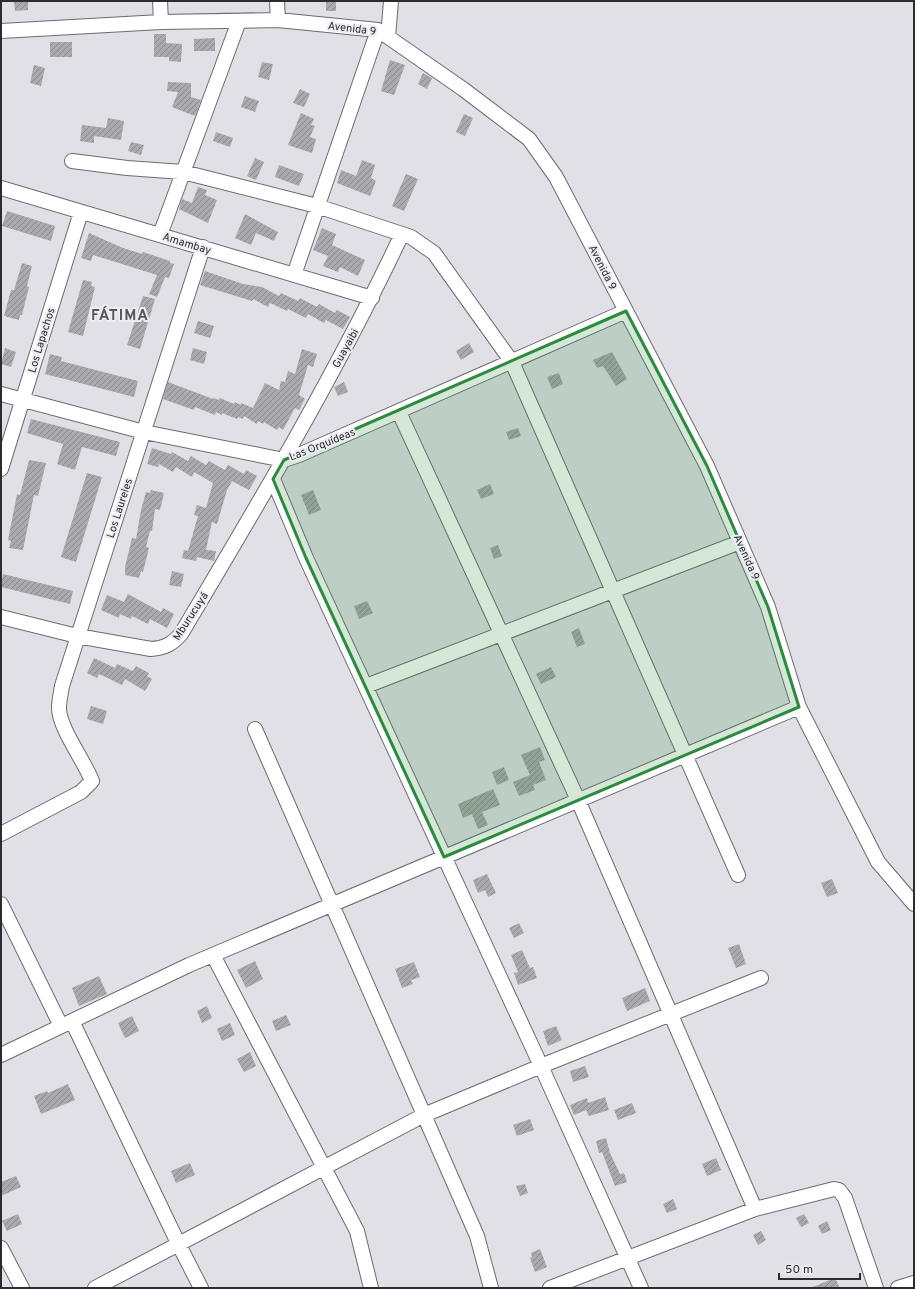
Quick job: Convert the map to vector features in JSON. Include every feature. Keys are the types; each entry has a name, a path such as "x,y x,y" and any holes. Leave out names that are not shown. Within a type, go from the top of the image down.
{"street":[{"path":"160,1 161,22"},
{"path":"277,1 278,20"},
{"path":"294,275 317,206 383,33 391,1"},
{"name":"Avenida 9","path":"1,31 161,22 278,20 383,33 463,89 529,139 556,177 707,466 768,607 799,707 878,862 914,904"},
{"path":"160,235 239,21"},
{"path":"72,161 127,168 183,172 317,206 411,237 434,253 512,362 738,875"},
{"name":"Amambay","path":"1,188 372,298"},
{"name":"Los Lapachos","path":"1,469 81,212"},
{"name":"Guayaibi","path":"273,479 372,298 402,234"},
{"name":"Los Laureles","path":"1,834 81,792 92,781 86,766 64,726 59,708 62,686 203,247"},
{"name":"Las Orquídeas","path":"1,394 144,432 284,460 399,412 626,311"},
{"path":"399,412 578,800 755,1209"},
{"path":"273,479 306,558 641,1288"},
{"name":"Mburucuyá","path":"1,617 77,636 151,649 163,648 173,643 185,628 273,479"},
{"path":"366,686 740,542"},
{"path":"1,1055 213,955 799,707"},
{"path":"255,729 477,1236 491,1288"},
{"path":"1,904 67,1023 202,1288"},
{"path":"213,955 357,1232 371,1288"},
{"path":"95,1288 424,1115 540,1066 761,978"},
{"path":"550,1288 755,1209 829,1189 839,1190 845,1198 876,1288"},
{"path":"1,1248 22,1288"},
{"path":"898,1288 914,1283"}],"highlighted area":[{"path":"626,311 707,466 768,607 799,707 444,857 306,558 273,479 284,460"}],"building":[{"path":"14,1 28,1 28,10 15,11"},
{"path":"326,2 336,2 336,11 326,11"},
{"path":"154,34 166,34 166,43 182,44 181,62 169,61 169,57 154,57"},
{"path":"215,38 215,51 194,51 194,39"},
{"path":"50,42 72,42 72,57 50,57"},
{"path":"390,60 405,65 394,95 381,91"},
{"path":"262,62 273,64 269,80 258,77"},
{"path":"34,65 45,68 41,86 30,83"},
{"path":"423,73 432,78 427,89 418,84"},
{"path":"168,82 191,83 191,97 201,100 195,116 172,107 178,92 167,91"},
{"path":"300,89 310,94 304,107 293,103"},
{"path":"245,96 259,101 255,112 241,107"},
{"path":"301,113 314,119 311,125 315,126 310,137 316,139 312,153 288,145"},
{"path":"464,114 473,118 465,136 456,132"},
{"path":"108,118 124,121 121,140 94,136 94,143 80,141 82,125 106,128"},
{"path":"216,132 233,138 230,147 213,141"},
{"path":"131,142 144,145 141,155 128,151"},
{"path":"255,158 264,162 256,180 247,176"},
{"path":"362,160 375,165 371,178 376,181 370,196 337,183 341,170 356,176"},
{"path":"279,165 304,174 299,186 275,177"},
{"path":"406,174 418,179 404,211 392,206"},
{"path":"198,187 207,190 205,195 217,200 208,223 179,209 182,199 192,203"},
{"path":"7,211 55,226 51,241 2,226"},
{"path":"245,214 278,232 274,241 256,233 251,245 235,238"},
{"path":"322,228 336,234 332,245 365,260 358,276 340,267 338,272 323,266 328,256 313,250"},
{"path":"89,233 123,248 142,254 143,252 170,261 170,263 174,264 169,278 165,277 157,297 149,294 157,275 93,255 91,261 81,258"},
{"path":"22,263 32,266 27,286 29,287 22,315 20,315 19,320 4,316 11,290 14,290"},
{"path":"205,271 243,284 262,287 279,296 281,293 298,301 300,298 317,307 319,304 335,313 337,310 350,317 343,329 326,320 324,323 308,314 306,318 288,309 287,311 270,303 268,307 253,299 252,301 200,285"},
{"path":"83,280 92,282 91,286 95,287 83,336 68,332"},
{"path":"143,296 155,299 140,349 127,345"},
{"path":"198,321 214,326 210,338 194,333"},
{"path":"469,343 474,352 461,360 456,351"},
{"path":"5,348 16,352 11,367 1,364"},
{"path":"193,348 207,352 204,364 190,360"},
{"path":"302,349 317,354 313,367 308,365 299,395 305,399 299,410 295,408 283,430 279,427 277,430 264,422 263,424 258,421 257,424 244,416 243,419 238,417 237,419 222,413 222,415 216,412 215,415 195,407 194,410 163,399 168,382 213,399 219,400 220,398 234,404 235,402 241,405 241,403 253,408 265,383 279,390 281,381 285,382 288,371 295,374"},
{"path":"612,352 627,379 616,386 603,366 597,368 593,360"},
{"path":"50,354 62,357 61,361 138,381 134,397 45,374"},
{"path":"559,373 563,384 552,389 547,377"},
{"path":"344,382 348,392 338,396 334,387"},
{"path":"31,419 120,442 116,456 82,447 75,470 57,464 63,444 27,433"},
{"path":"518,428 521,436 509,440 506,432"},
{"path":"152,448 171,454 172,452 188,461 191,456 206,465 209,461 225,470 228,465 244,474 246,470 257,476 249,490 232,481 227,490 217,524 212,522 206,550 216,551 214,561 197,557 196,561 182,558 184,550 188,551 198,516 194,515 197,505 206,508 213,483 194,472 192,477 176,467 173,472 159,464 158,467 147,464"},
{"path":"29,460 46,463 38,496 34,495 23,550 9,548 11,541 8,540 17,494 20,495"},
{"path":"87,473 102,477 76,562 61,557"},
{"path":"490,484 494,494 481,499 477,490"},
{"path":"151,490 164,493 160,510 155,509 152,531 150,531 146,547 149,548 143,572 141,571 139,578 125,575 125,567 132,538 136,539 146,492 150,493"},
{"path":"313,490 321,510 309,515 301,495"},
{"path":"498,545 502,556 494,559 490,548"},
{"path":"172,571 184,574 181,587 169,585"},
{"path":"3,574 73,591 70,604 1,587"},
{"path":"128,594 161,612 163,608 174,614 167,628 150,619 148,624 132,616 131,619 120,614 119,618 101,610 107,595 124,602"},
{"path":"367,601 373,613 359,619 354,606"},
{"path":"579,628 585,644 577,647 571,632"},
{"path":"94,658 115,668 117,664 133,671 136,666 149,673 147,676 152,679 145,691 125,679 122,685 99,674 97,678 87,673"},
{"path":"551,667 556,677 541,684 536,674"},
{"path":"91,706 107,711 103,724 87,719"},
{"path":"540,747 545,760 539,762 546,780 533,785 535,790 519,796 513,782 530,775 521,755"},
{"path":"504,767 509,780 497,785 492,772"},
{"path":"493,789 500,805 482,812 488,825 478,829 472,814 463,818 458,804"},
{"path":"487,874 496,893 488,897 485,890 478,893 473,880"},
{"path":"832,879 838,893 827,897 821,883"},
{"path":"519,923 524,933 514,938 509,928"},
{"path":"739,944 746,964 736,968 728,948"},
{"path":"522,950 530,968 533,967 537,978 518,985 514,973 518,972 511,955"},
{"path":"255,961 263,979 246,988 237,970"},
{"path":"414,962 420,977 411,980 413,984 402,988 395,969"},
{"path":"99,976 107,994 79,1006 72,988"},
{"path":"645,988 650,1001 627,1011 622,998"},
{"path":"207,1006 212,1018 202,1023 197,1011"},
{"path":"286,1015 291,1025 276,1031 272,1021"},
{"path":"132,1016 139,1031 125,1038 118,1023"},
{"path":"230,1023 235,1035 222,1041 217,1029"},
{"path":"556,1026 562,1040 548,1046 543,1031"},
{"path":"250,1052 256,1066 244,1072 237,1059"},
{"path":"585,1066 589,1077 573,1082 570,1071"},
{"path":"68,1084 75,1100 41,1114 34,1096 47,1091 48,1093"},
{"path":"605,1097 609,1110 589,1116 586,1110 574,1115 570,1105 587,1098 588,1103"},
{"path":"632,1103 636,1113 618,1120 614,1110"},
{"path":"530,1119 534,1130 517,1136 513,1125"},
{"path":"606,1138 610,1153 620,1174 624,1173 627,1182 615,1186 602,1152 599,1153 596,1141"},
{"path":"716,1158 721,1170 707,1176 702,1164"},
{"path":"190,1163 195,1175 176,1183 171,1171"},
{"path":"16,1176 21,1187 1,1196 1,1182"},
{"path":"525,1184 528,1193 520,1196 516,1186"},
{"path":"673,1199 677,1209 667,1213 663,1204"},
{"path":"18,1214 22,1224 7,1231 2,1221"},
{"path":"804,1214 809,1223 801,1227 796,1218"},
{"path":"827,1221 831,1230 822,1234 818,1226"},
{"path":"761,1231 766,1240 758,1245 753,1235"},
{"path":"540,1249 547,1267 535,1272 530,1258 532,1257 531,1253"},
{"path":"835,1278 840,1288 810,1288"}],"district":[{"name":"FÁTIMA","path":"120,315"}]}
